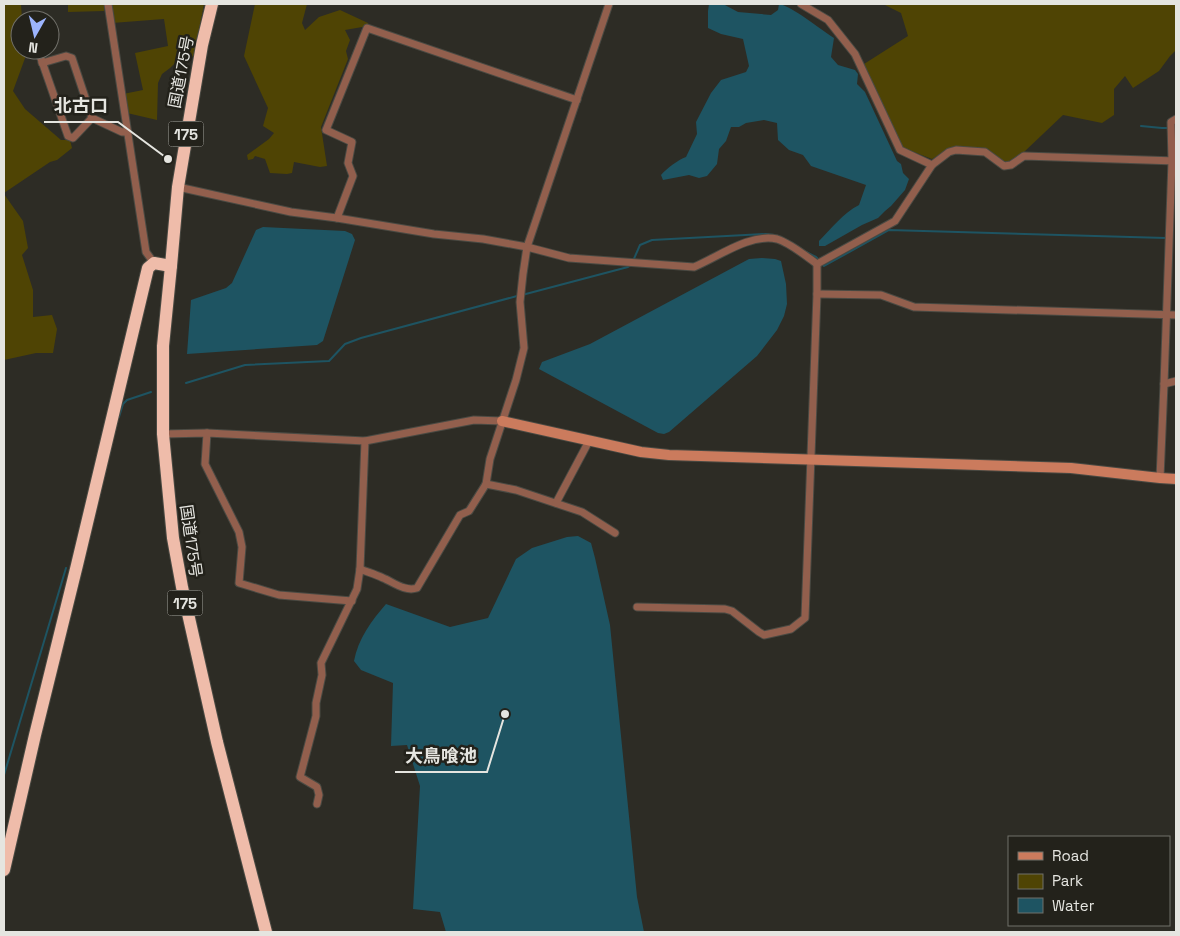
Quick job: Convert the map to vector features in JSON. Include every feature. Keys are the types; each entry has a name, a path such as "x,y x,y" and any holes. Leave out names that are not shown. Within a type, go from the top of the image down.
{"highway":[{"name":"国道175号","path":"212,4 202,45 178,187 163,346 163,434 172,538 182,587 217,742 266,932"},
{"path":"4,870 148,268 154,263 171,266"}],"street":[{"path":"108,4 146,252 154,263"},
{"path":"360,569 382,577 397,586 413,590 416,588 460,515 469,511 486,484 490,459 516,380 524,348 520,302 528,247 609,4"},
{"path":"801,4 811,6 828,20 855,54 900,150 932,165"},
{"path":"337,218 353,176 348,163 352,142 326,130 367,28 577,100"},
{"path":"42,63 66,56 72,58 92,118 122,132 127,132"},
{"path":"41,60 68,136 73,138 92,118"},
{"path":"1160,478 1174,161 1172,133 1174,121"},
{"path":"817,264 895,221 932,165 949,152 956,150 985,152 1004,166 1011,165 1024,156 1174,161"},
{"path":"178,187 291,212 434,234 483,239 528,247 569,258 694,267 744,242 760,238 777,239 788,244 817,264"},
{"path":"638,607 732,611 764,635 791,629 805,618 817,264"},
{"path":"817,294 881,295 914,307 1176,315"},
{"path":"1164,384 1176,381"},
{"path":"163,434 207,433 364,441 474,420 502,421 641,452 669,455 1071,468 1176,479"},
{"path":"207,433 205,464 239,532 242,547 239,583 279,595 352,600"},
{"path":"317,804 319,795 317,787 300,777 316,716 316,703 322,675 321,663 357,589 360,569 364,441"},
{"path":"556,503 589,441"},
{"path":"486,484 516,490 582,512 615,532"}],"green space":[{"path":"4,4 21,4 21,10 10,10 10,60 24,60 13,91 25,109 61,140 70,140 72,148 57,160 50,162 4,193"},
{"path":"68,4 104,4 104,11 68,12"},
{"path":"110,4 204,4 194,56 176,62 162,74 158,83 157,120 127,113 123,94 143,90 135,53 168,46 164,19 112,23"},
{"path":"255,4 307,4 302,23 305,30 319,17 340,10 368,23 368,26 345,30 350,40 346,51 348,59 321,127 327,166 320,167 294,162 292,173 270,173 265,159 255,156 253,159 248,160 247,155 274,133 263,126 268,108 244,56"},
{"path":"883,4 1176,4 1176,50 1159,71 1133,88 1125,76 1114,89 1114,115 1102,123 1063,115 1024,152 1004,164 988,149 954,146 932,159 901,147 864,64 908,36 901,13"},
{"path":"4,194 23,221 28,248 22,255 33,290 33,317 52,315 57,329 53,353 36,353 4,360"}],"water":[{"path":"709,4 723,4 738,12 771,15 778,10 779,4 799,14 834,38 831,57 838,65 855,70 858,74 857,84 865,92 897,161 901,164 903,173 909,179 905,190 878,218 825,246 819,246 819,241 838,221 859,205 866,185 811,166 803,155 789,150 778,140 777,123 764,120 746,123 739,127 731,127 726,141 719,149 717,164 707,176 699,178 689,175 663,180 661,175 663,172 686,157 697,134 696,122 711,93 721,80 746,72 749,66 743,39 721,34 708,28"},
{"path":"263,227 345,231 352,234 355,240 323,341 317,345 187,354 191,300 226,288 232,283 256,230"},
{"path":"762,258 781,261 786,284 787,304 784,316 777,330 757,356 669,432 664,434 658,433 539,369 542,362 590,344 749,259"},
{"path":"578,536 591,543 610,625 637,897 644,932 446,932 440,912 413,909 420,786 407,745 391,746 393,683 361,670 354,661 356,653 366,630 386,604 450,627 488,618 516,559 532,548 567,537"}],"waterway":[{"path":"1141,126 1168,128"},
{"path":"822,264 824,266 889,230 1166,238"},
{"path":"633,261 640,245 652,240 774,235"},
{"path":"806,252 819,260"},
{"path":"522,295 631,265"},
{"path":"186,383 245,365 329,361 345,344 361,338 517,296"},
{"path":"119,417 123,404 127,400 151,392"},
{"path":"4,775 66,568"}],"place":[{"name":"北古口","path":"168,159"},
{"name":"大鳥喰池","path":"505,714"}]}
